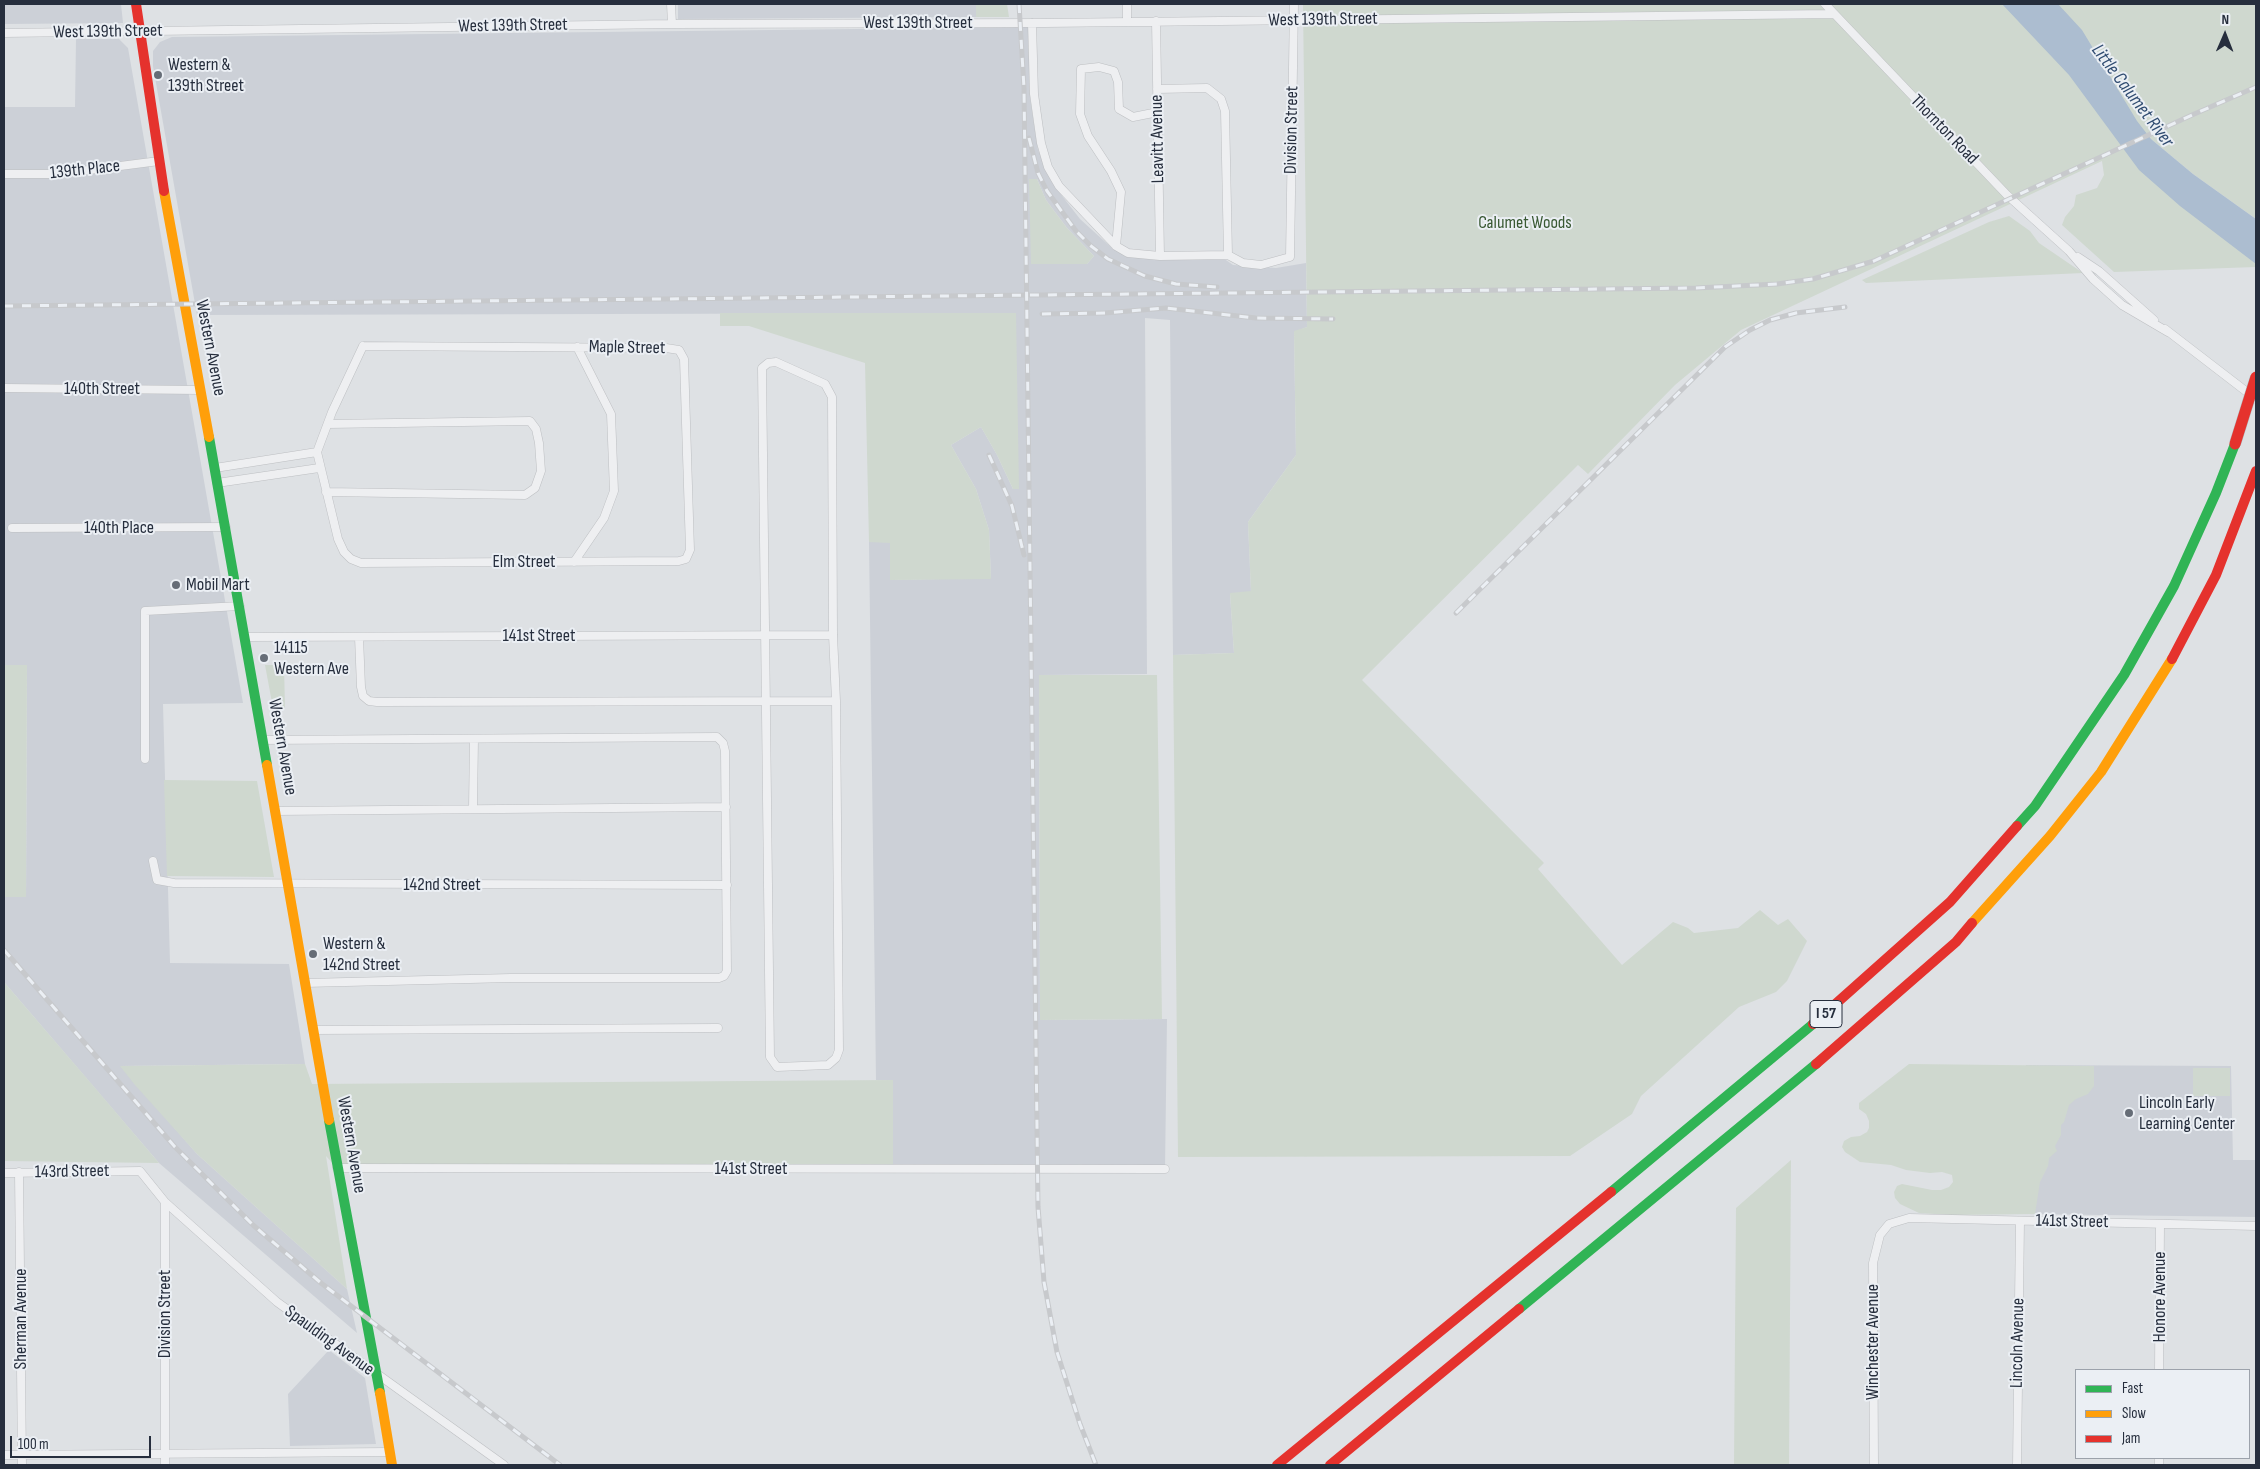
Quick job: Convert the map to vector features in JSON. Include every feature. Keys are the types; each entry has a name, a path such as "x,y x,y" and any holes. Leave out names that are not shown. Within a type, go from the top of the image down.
{"main road":[{"name":"Western Avenue","path":"136,4 159,161 246,637 286,885 392,1465"},
{"name":"I 57","path":"1276,1465 1783,1051 1950,902 2035,806 2124,675 2174,586 2216,494 2235,444 2256,377"},
{"name":"I 57","path":"1330,1465 1782,1092 1956,942 2050,836 2101,772 2142,709 2182,642 2216,575 2256,471"}],"street":[{"path":"671,4 672,24"},
{"path":"1127,4 1127,22"},
{"name":"Division Street","path":"1228,254 1243,263 1261,266 1290,257 1294,4"},
{"name":"Thornton Road","path":"1825,4 2007,195 2069,251 2099,271 2168,332 2256,400"},
{"name":"West 139th Street","path":"4,33 672,24 1032,23 1833,14"},
{"name":"Leavitt Avenue","path":"1156,21 1160,256"},
{"path":"1032,23 1034,94 1041,143 1048,167 1059,186 1116,246 1128,253 1160,256 1228,254 1225,110 1221,99 1207,88 1157,89"},
{"path":"1116,246 1120,192 1111,172 1088,136 1080,114 1081,69 1099,67 1114,71 1118,82 1119,109 1133,117 1158,112"},
{"name":"139th Place","path":"7,174 58,174 159,161"},
{"name":"Maple Street","path":"328,424 363,346 666,348 679,350 684,359 690,550 686,559"},
{"path":"574,562 604,518 614,491 611,414 577,347"},
{"path":"776,362 826,384 832,397 833,635 836,701 839,1050 836,1058 828,1065 777,1067 770,1057 767,635 762,368 768,363 776,362"},
{"name":"140th Street","path":"4,388 200,390"},
{"path":"530,421 536,429 541,471 536,488 525,494 326,492 319,468 317,452 328,424 530,421"},
{"path":"214,468 317,452"},
{"path":"217,483 319,468"},
{"name":"Elm Street","path":"326,492 344,552 350,558 361,563 679,562 686,559"},
{"name":"140th Place","path":"12,528 226,527"},
{"path":"145,759 145,611 240,606"},
{"name":"141st Street","path":"246,637 833,635"},
{"path":"359,636 363,696 369,701 836,701"},
{"path":"263,740 717,737 723,743 725,751 727,971 724,976 719,978 420,980 305,983"},
{"path":"473,808 474,739"},
{"path":"275,811 726,807"},
{"name":"142nd Street","path":"153,861 157,880 174,883 286,885 727,885"},
{"path":"313,1030 718,1028"},
{"name":"141st Street","path":"337,1168 1165,1169"},
{"name":"143rd Street","path":"4,1173 140,1171 165,1202"},
{"name":"Sherman Avenue","path":"19,1172 22,1465"},
{"name":"Division Street","path":"165,1202 165,1465"},
{"name":"Spaulding Avenue","path":"165,1202 277,1302 376,1376 504,1465"},
{"name":"141st Street","path":"1889,1224 1909,1218 2256,1226"},
{"name":"Lincoln Avenue","path":"2017,1465 2020,1221"},
{"name":"Winchester Avenue","path":"1874,1465 1873,1263 1880,1236 1889,1224"},
{"name":"Honore Avenue","path":"2160,1224 2160,1369"},
{"path":"4,1456 389,1452"}],"shaded area":[{"path":"4,4 121,4 123,23 4,24"},
{"path":"678,4 976,4 976,17 678,19"},
{"path":"1028,27 1030,98 1038,150 1056,188 1080,219 1113,249 1136,258 1223,258 1233,265 1276,268 1306,263 1307,327 1294,332 1296,455 1248,522 1251,592 1230,594 1234,653 1173,655 1170,320 1145,318 1147,674 1039,675 1040,1020 1167,1019 1165,1169 893,1169 893,1080 876,1080 869,542 890,542 890,580 991,578 989,530 976,489 951,445 981,427 1013,489 1016,313 197,315 153,66 153,51 160,42 172,37","holes":["1029,179 1037,179 1046,200 1067,228 1094,256 1087,264"]},
{"path":"76,39 119,39 128,48 243,703 163,704 170,963 289,964 305,1064 121,1066 197,1154 347,1289 357,1333 159,1163 4,982 4,897 26,897 27,665 4,665 4,107 75,107"},
{"name":"Lincoln Early Learning Center","path":"2026,1065 2231,1066 2233,1160 2256,1160 2256,1217 2024,1214"},
{"path":"329,1350 365,1378 376,1444 290,1446 288,1394"}],"green space":[{"path":"976,4 1007,4 1009,17 976,17"},
{"name":"Calumet Woods","path":"1303,4 2256,4 2256,219 2193,174 2151,139 2256,262 2256,267 2114,272 2062,225 2065,217 2074,206 2076,195 2097,188 2104,175 2102,161 1741,330 1675,385 1588,474 1578,465 1362,680 1544,863 1538,869 1622,965 1673,922 1688,928 1694,933 1738,928 1760,910 1778,925 1788,919 1807,941 1787,981 1776,992 1739,1007 1641,1096 1632,1114 1570,1156 1178,1157 1173,655 1234,653 1230,593 1251,591 1248,522 1296,455 1294,331 1307,327"},
{"path":"1029,179 1037,179 1046,200 1067,228 1094,256 1087,264 1031,264"},
{"path":"2009,216 2030,231 2039,243 2083,273 1866,283 1862,280 1989,222"},
{"path":"720,313 1016,313 1019,489 1013,489 981,427 951,445 976,489 989,530 991,579 890,580 890,543 869,542 865,363 749,326 720,326"},
{"path":"4,665 27,665 26,897 4,897"},
{"path":"265,665 284,665 285,708 273,708"},
{"path":"1039,675 1157,675 1162,1019 1040,1020"},
{"path":"164,780 257,781 274,877 167,876"},
{"path":"4,982 96,1089 159,1163 4,1161"},
{"path":"305,1064 312,1084 893,1080 893,1169 337,1168 326,1156 347,1289 197,1154 120,1066"},
{"path":"1909,1064 2094,1066 2094,1086 2088,1094 2076,1099 2069,1105 2064,1122 2061,1125 2061,1135 2055,1146 2057,1151 2049,1158 2048,1166 2040,1182 2035,1214 1950,1215 1919,1213 1900,1204 1895,1198 1894,1192 1897,1186 1902,1184 1941,1190 1949,1187 1953,1182 1952,1175 1942,1172 1930,1173 1906,1170 1891,1165 1860,1162 1845,1152 1842,1147 1844,1141 1851,1137 1860,1136 1867,1132 1869,1128 1869,1121 1866,1114 1859,1109 1859,1103"},
{"path":"2193,1068 2230,1068 2230,1096 2193,1096"},
{"path":"1791,1160 1789,1465 1734,1465 1736,1208"}],"water":[{"path":"2002,4 2058,4 2082,30 2137,121 2151,139 2193,174 2256,219 2256,264 2180,206 2139,170 2069,75"}],"railway":[{"path":"1019,4 1024,88 1038,1207 1044,1282 1057,1352 1080,1424 1096,1465"},
{"path":"4,306 1696,288 1777,284 1813,279 1874,261 2256,87"},
{"path":"1029,138 1038,173 1047,191 1076,231 1091,246 1108,259 1145,276 1176,284 1217,287"},
{"path":"1456,613 1725,347 1750,330 1770,320 1796,313 1845,307"},
{"path":"1042,314 1105,313 1166,308 1256,318 1333,319"},
{"path":"989,455 1012,506 1024,555"},
{"path":"4,950 175,1147 253,1225 321,1283 560,1465"}],"traffic: fast":[{"path":"209,437 267,765"},
{"path":"2017,826 2035,806 2124,675 2174,586 2216,493 2235,444"},
{"path":"1611,1192 1813,1024"},
{"path":"1519,1309 1816,1064"},
{"path":"329,1120 380,1393"}],"traffic: slow":[{"path":"164,191 209,437"},
{"path":"1972,923 2050,836 2101,772 2172,659"},
{"path":"267,765 329,1120"},
{"path":"380,1393 392,1465"}],"traffic: jam":[{"path":"136,4 164,191"},
{"path":"2235,444 2256,377"},
{"path":"2172,659 2216,575 2256,471"},
{"path":"1813,1024 1950,902 2017,826"},
{"path":"1816,1064 1956,942 1972,923"},
{"path":"1277,1465 1611,1192"},
{"path":"1330,1465 1519,1309"}],"place":[{"name":"Western & 139th Street","path":"158,75"},
{"name":"Mobil Mart","path":"176,585"},
{"name":"14115 Western Ave","path":"264,658"},
{"name":"Western & 142nd Street","path":"313,954"},
{"name":"Lincoln Early Learning Center","path":"2129,1113"}],"water label":[{"name":"Little Calumet River","path":"2132,96"}]}
